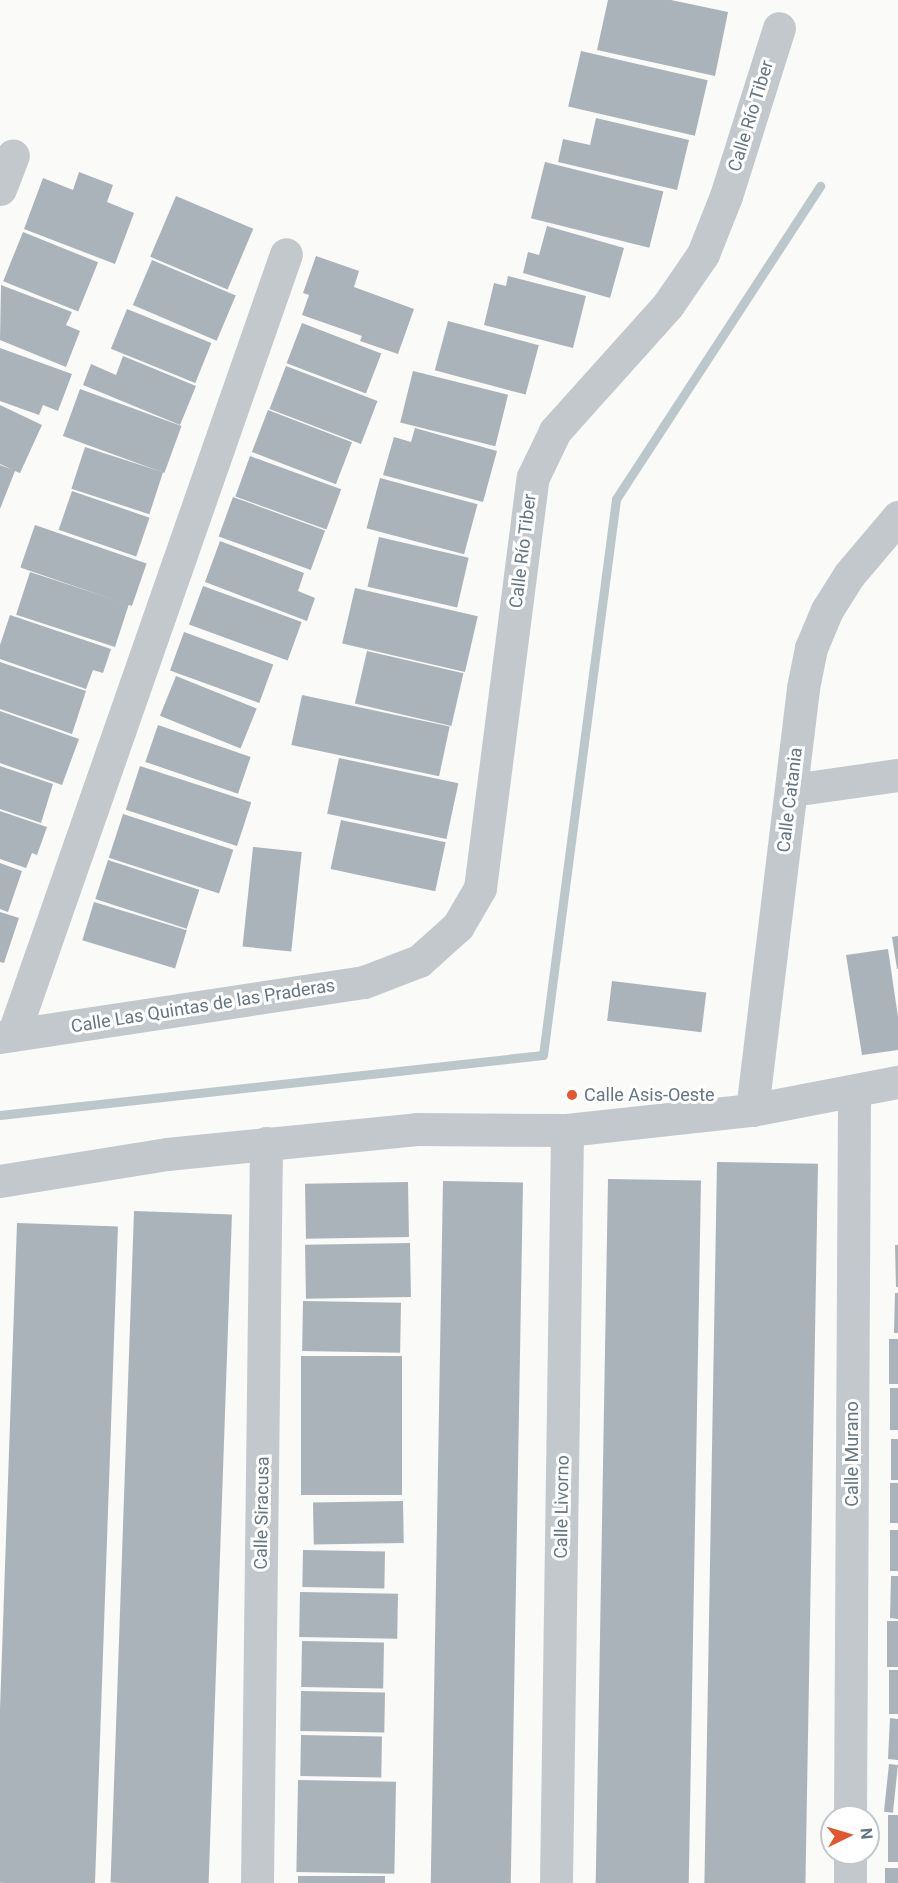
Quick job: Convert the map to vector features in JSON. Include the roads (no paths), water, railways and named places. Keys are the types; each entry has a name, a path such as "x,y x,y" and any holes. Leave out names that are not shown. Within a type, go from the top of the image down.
{"street":[{"name":"Calle Río Tiber","path":"405,968 446,940 480,888 525,519 542,454 584,395 668,304 703,254 726,196 779,28"},
{"path":"0,189 12,155"},
{"path":"7,1036 286,254"},
{"name":"Calle Catania","path":"752,1110 792,790 802,688 811,648 827,609 849,576 898,517"},
{"path":"792,790 898,775"},
{"name":"Calle Las Quintas de las Praderas","path":"7,1036 364,982 405,968"},
{"path":"0,1181 166,1154 266,1143 417,1129 567,1130 752,1110 898,1082"},
{"name":"Calle Murano","path":"850,1805 854,1091"},
{"name":"Calle Livorno","path":"556,1883 567,1130"},
{"name":"Calle Siracusa","path":"257,1883 266,1143"},
{"path":"850,1865 850,1883"}],"waterway":[{"path":"0,1115 543,1055 616,499 820,186"}],"place":[{"name":"Calle Asis-Oeste","path":"572,1095"}]}
